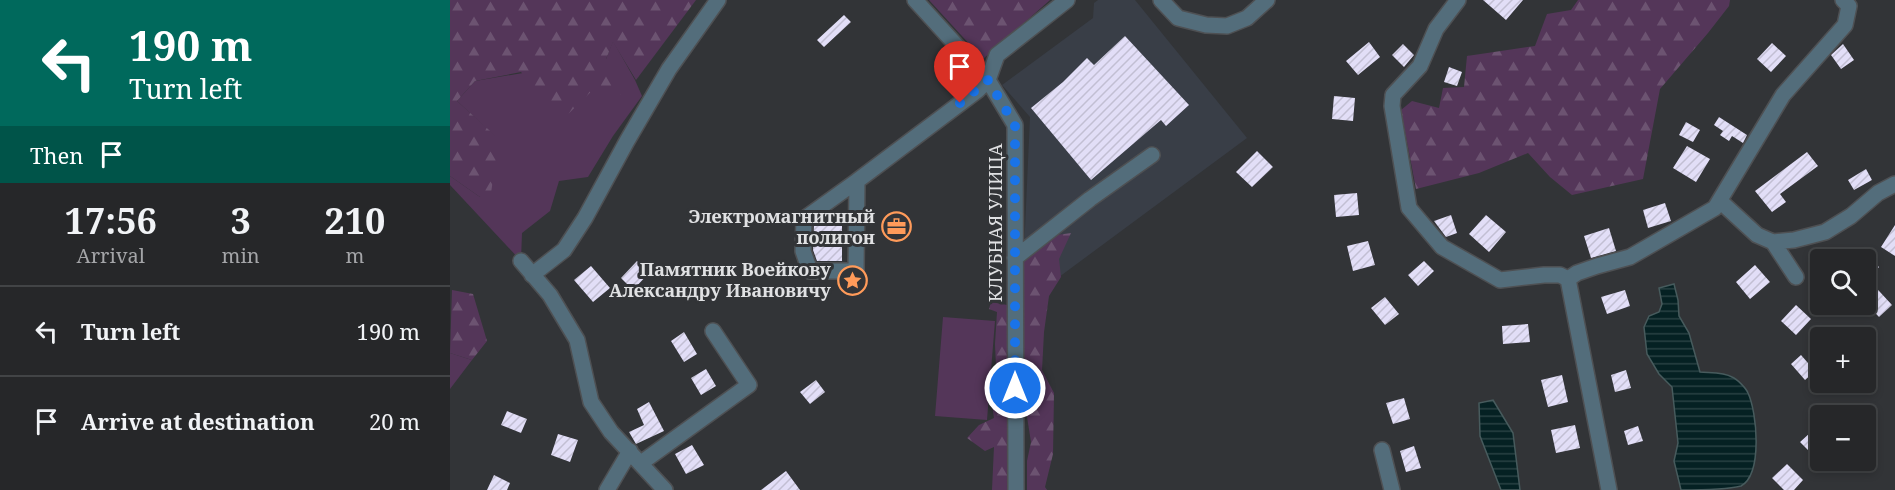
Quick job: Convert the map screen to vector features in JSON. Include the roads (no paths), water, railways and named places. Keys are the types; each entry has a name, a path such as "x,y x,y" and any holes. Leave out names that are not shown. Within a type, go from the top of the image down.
{"street":[{"path":"532,274 564,250 669,69 718,0"},
{"name":"КЛУБНАЯ УЛИЦА","path":"915,0 988,80 1015,125 1017,490"},
{"path":"857,181 856,270 810,271 803,251 804,219 978,90 988,80 997,54 1067,0"},
{"path":"1170,3 1178,18 1227,26 1247,18 1268,0"},
{"path":"1458,0 1436,29 1420,66 1393,95 1392,106 1409,208 1442,247 1500,280 1544,275 1560,275 1568,279"},
{"path":"1568,279 1577,273 1630,257 1715,208 1783,94 1845,24 1849,6 1843,0"},
{"path":"1015,258 1152,155"},
{"path":"1720,201 1757,235 1773,242 1794,240 1825,232 1851,216 1878,193 1895,184"},
{"path":"1773,242 1796,277"},
{"path":"521,261 550,295 577,340 591,402 611,432 665,490"},
{"path":"1568,279 1609,490"},
{"path":"641,463 748,385 713,331"},
{"path":"1004,410 1015,388"},
{"path":"1382,450 1392,490"},
{"path":"607,490 630,451"}],"water":[{"path":"1674,284 1679,316 1689,333 1700,372 1729,375 1745,389 1751,402 1756,428 1755,456 1753,469 1741,486 1681,490 1674,461 1678,443 1672,387 1659,374 1647,354 1644,327 1649,316 1659,312 1662,304 1659,288"},
{"path":"1493,400 1513,433 1520,490 1501,490 1480,436 1479,403"}],"place":[{"name":"Электромагнитный полигон","path":"896,227"},
{"name":"Памятник Воейкову Александру Ивановичу","path":"852,280"}]}
